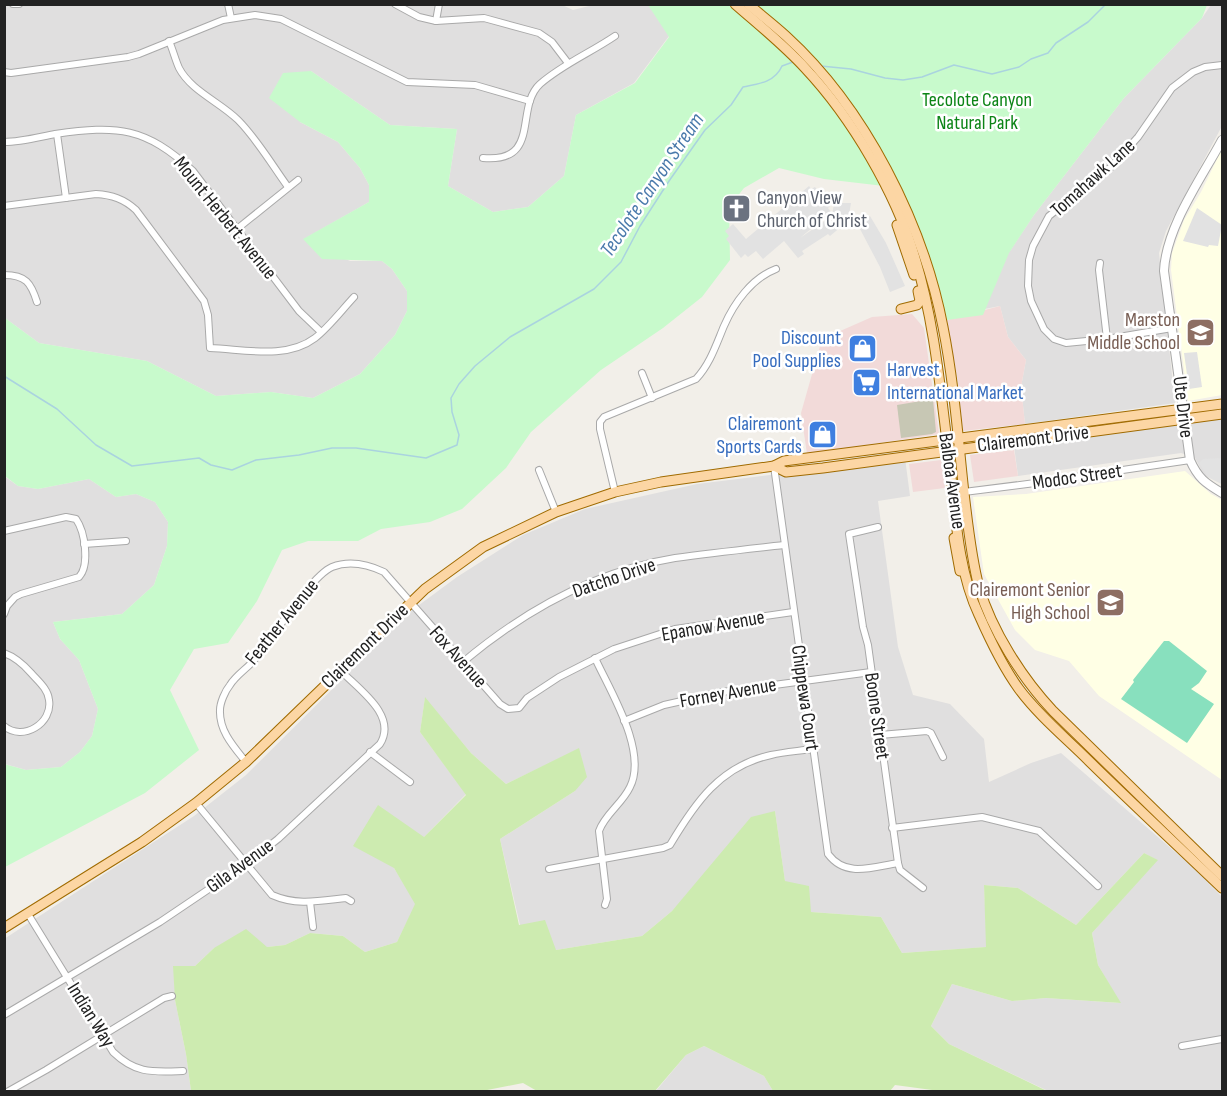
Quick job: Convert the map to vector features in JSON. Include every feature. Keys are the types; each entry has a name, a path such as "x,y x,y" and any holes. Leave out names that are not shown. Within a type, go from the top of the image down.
{"main road":[{"name":"Balboa Avenue","path":"735,4 778,40 807,69 845,118 872,161 889,194 915,257 930,323 958,531 969,591 978,614 1020,691 1222,888"},
{"name":"Balboa Avenue","path":"748,4 788,38 852,112 881,159 919,243 936,292 944,328 968,527 979,588 1018,669 1053,711 1222,876"},
{"path":"889,194 920,301 917,305 901,309 918,310 930,323"},
{"name":"Clairemont Drive","path":"4,928 142,842 196,803 246,762 410,603 447,572 483,548 556,512 615,492 662,482 774,466 784,461 1222,404"},
{"name":"Clairemont Drive","path":"774,466 786,472 1222,414"}],"street":[{"path":"13,4 19,4"},
{"path":"228,4 231,18"},
{"path":"395,4 419,17 436,21 484,18 539,33 552,42 568,63"},
{"path":"436,21 439,4"},
{"path":"4,72 11,73 128,57 231,18 255,15 281,19 407,82 475,85 530,101"},
{"path":"483,158 502,158 514,151 526,128 530,101 540,84 568,63 615,36"},
{"path":"169,42 180,69 188,79 199,90 227,109 241,123 288,187"},
{"name":"Tomahawk Lane","path":"1107,339 1066,343 1054,339 1044,329 1031,301 1028,272 1033,246 1049,216 1111,167 1138,137 1172,88 1205,67 1222,65"},
{"name":"Mount Herbert Avenue","path":"4,142 101,129 148,138 172,152 193,171 299,311 321,332"},
{"path":"57,134 66,198"},
{"name":"Ute Drive","path":"1222,140 1176,225 1167,246 1164,271 1190,460 1196,474 1206,484 1222,494"},
{"path":"237,229 298,180"},
{"path":"4,206 96,194 122,199 136,210 204,301 208,315 210,348 282,352 301,346 316,338 354,297"},
{"path":"1100,263 1107,339 1172,328"},
{"path":"615,492 600,422 604,417 689,383 706,368 725,322 745,293 764,274 776,269"},
{"path":"4,275 17,275 24,279 33,287 37,302"},
{"path":"642,373 652,398"},
{"name":"Modoc Street","path":"964,492 1190,460"},
{"name":"Chippewa Court","path":"774,466 828,854 839,866 850,869 898,863"},
{"path":"539,470 556,512"},
{"path":"4,531 66,518 75,519 81,527 86,567 79,577 15,597 7,606 4,614"},
{"name":"Boone Street","path":"878,527 849,534 898,863"},
{"path":"84,544 126,541"},
{"name":"Datcho Drive","path":"463,662 496,635 534,610 592,582 673,559 784,545"},
{"name":"Feather Avenue","path":"246,762 223,730 220,708 229,685 254,661 315,580 330,568 352,563 369,565 384,572 410,603"},
{"name":"Fox Avenue","path":"410,603 500,704 508,709"},
{"name":"Epanow Avenue","path":"508,709 519,708 527,698 543,687 614,649 675,630 794,612"},
{"path":"4,653 24,665 45,689 50,700 49,713 41,725 34,729 19,732 9,730 4,726"},
{"path":"594,658 624,721 634,747 636,765 631,787 602,821 598,837 607,898 604,905"},
{"name":"Gila Avenue","path":"4,1015 160,922 246,864 278,839 384,738 386,726 382,714 340,670"},
{"name":"Forney Avenue","path":"624,721 664,705 722,692 871,672"},
{"path":"880,735 927,731 931,733 943,757"},
{"path":"549,868 670,845 697,802 715,783 738,767 772,754 812,749"},
{"path":"370,752 410,782"},
{"path":"196,803 272,895 286,901 310,902 346,898 351,901"},
{"path":"892,828 982,817 1039,831 1098,886"},
{"path":"898,863 900,870 923,888"},
{"path":"310,902 313,927"},
{"name":"Indian Way","path":"28,914 113,1052 124,1063 134,1068 150,1072 183,1071"},
{"path":"7,1092 164,998 172,996"},
{"path":"1182,1046 1222,1039"}],"shaded area":[{"path":"560,4 573,10 593,5 648,4 669,36 634,83 576,115 564,176 528,207 493,212 448,186 457,129 390,125 311,71 300,122 338,142 360,168 369,185 369,202 304,239 350,261 382,261 392,269 407,291 407,311 395,335 360,374 313,398 271,392 216,396 147,361 39,343 5,318 5,5"},
{"path":"1211,5 1222,5 1222,126 1166,231 1159,253 1175,403 1025,424 1021,387 1026,360 1008,337 1000,306 969,312 1034,215 1124,98 1202,18"},
{"name":"Marston Middle School","path":"1222,149 1222,395 1188,401 1171,270 1172,253 1184,220"},
{"path":"809,186 811,189 815,187 830,206 828,208 831,212 800,238 832,216 834,203 851,203 848,221 830,236 828,234 802,251 804,254 798,258 784,241 763,259 756,251 748,257 745,254 741,258 726,239 729,236 725,231 733,224 746,239"},
{"path":"1197,208 1222,225 1218,246 1209,245 1208,247 1183,241"},
{"path":"870,216 886,243 905,286 890,292 860,229 858,221"},
{"path":"1000,306 1008,337 1026,360 1021,387 1025,424 963,431 958,383 947,320"},
{"path":"912,314 924,328 939,434 807,454 801,413 822,339 872,317"},
{"path":"1197,352 1202,387 1189,389 1184,353"},
{"path":"933,399 936,432 901,438 897,405"},
{"path":"1222,418 1222,484 1204,475 1195,458 1181,453 1018,476 1014,446"},
{"path":"1014,450 1018,476 974,482 970,455"},
{"path":"905,458 910,496 878,501 898,647 913,695 950,704 984,739 989,782 1031,763 1061,753 1196,870 1222,897 1222,1091 1046,1090 949,1044 931,1026 952,984 1012,1001 1046,998 1120,1003 1098,965 1092,933 1157,860 1144,853 1076,925 1018,888 984,885 987,947 902,953 881,917 811,912 785,881 775,811 672,911 642,936 556,950 520,925 500,839 575,791 579,749 506,784 471,753 425,698 420,732 466,794 394,868 416,904 397,942 365,952 343,936 310,933 285,945 214,948 195,966 175,1000 191,1091 5,1091 4,939 194,816 246,775 411,611 457,577 523,535 585,509 697,484"},
{"path":"1222,458 1222,484 1208,477 1199,463 1203,459"},
{"path":"941,460 945,488 913,492 909,464"},
{"name":"Clairemont Senior High School","path":"1185,471 1211,494 1222,500 1222,780 1099,696 1069,661 1035,650 1015,630 984,574 973,497 1026,494"},
{"path":"4,476 18,486 38,489 89,479 116,497 136,494 155,502 168,522 167,546 154,585 122,614 53,622 60,639 79,660 98,709 92,736 80,752 61,767 26,770 5,764"},
{"path":"704,1046 764,1076 773,1091 655,1092 686,1055"}],"green space":[{"name":"Tecolote Canyon Natural Park","path":"648,5 1207,5 1202,18 1124,98 1034,215 1009,253 983,315 947,320 924,243 901,188 824,179 779,168 744,188 729,207 730,260 702,297 663,328 601,370 531,432 506,468 462,509 430,522 381,529 358,541 308,541 282,550 257,601 228,643 194,649 170,690 199,750 145,793 5,867 4,764 26,770 61,767 80,752 92,736 98,709 79,660 60,639 53,622 122,614 154,585 167,546 168,522 155,502 136,494 116,497 89,479 38,489 18,486 5,476 5,318 39,343 147,361 216,396 271,392 313,398 360,374 395,335 407,311 407,291 392,269 382,261 322,259 303,239 369,202 369,185 360,168 338,142 300,122 269,98 283,73 311,71 390,125 457,129 448,186 493,212 528,207 564,176 576,115 635,83 669,37"},
{"path":"1164,641 1169,641 1207,671 1199,683 1191,689 1214,704 1187,743 1121,699"},
{"path":"425,697 471,753 506,784 579,748 587,777 575,791 500,839 519,925 545,920 556,950 642,936 672,911 751,817 775,811 785,881 809,886 811,912 881,917 902,953 986,947 984,885 1018,888 1076,925 1144,853 1158,860 1092,933 1098,965 1121,1003 1046,998 1012,1001 952,984 931,1026 949,1044 1045,1090 1060,1091 947,1092 895,1085 890,1091 773,1091 764,1076 704,1046 686,1055 655,1091 537,1091 523,1083 477,1092 191,1091 175,1000 173,966 195,966 214,948 246,929 267,947 285,945 310,933 343,936 365,952 397,942 415,904 394,868 353,846 378,805 424,837 466,795 420,732"}],"waterway":[{"name":"Tecolote Canyon Stream","path":"821,66 851,69 903,80 922,77 954,65 992,74 1019,67 1031,59 1048,53 1056,43 1088,22 1106,4"},
{"name":"Tecolote Canyon Stream","path":"4,376 57,409 96,445 132,466 199,458 211,465 232,470 256,460 332,448 356,448 426,458 457,445 459,435 452,412 451,398 459,384 475,366 510,337 594,289 621,262 640,226 705,130 731,105 743,87 771,79 782,66 793,62"}],"place":[{"name":"Canyon View Church of Christ","path":"736,209"},
{"name":"Marston Middle School","path":"1201,332"},
{"name":"Discount Pool Supplies","path":"862,349"},
{"name":"Harvest International Market","path":"866,382"},
{"name":"Clairemont Sports Cards","path":"823,435"},
{"name":"Clairemont Senior High School","path":"1111,602"}]}
